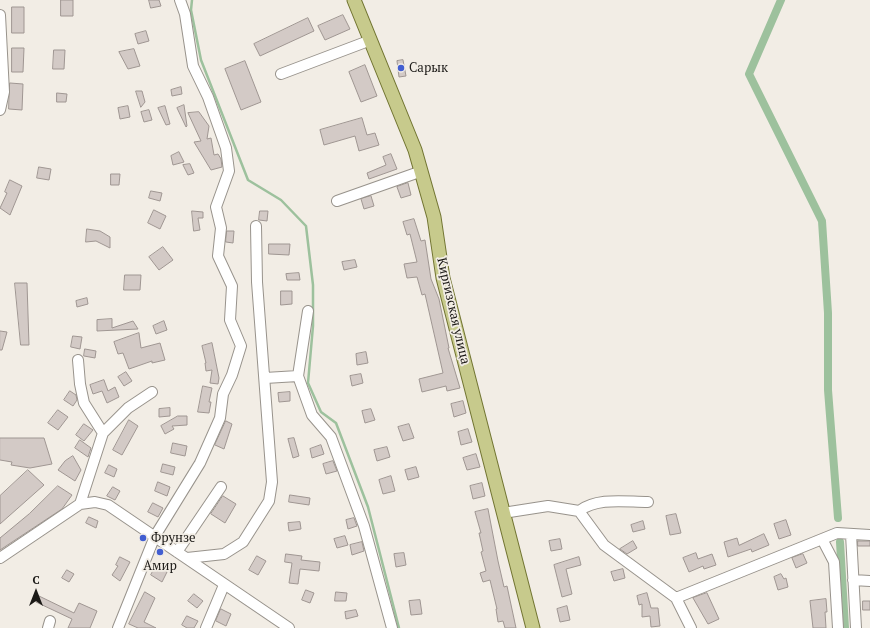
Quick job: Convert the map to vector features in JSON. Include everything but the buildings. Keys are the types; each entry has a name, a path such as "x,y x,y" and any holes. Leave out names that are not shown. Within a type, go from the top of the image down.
{"main road":[{"name":"Киргизская улица","path":"354,0 416,150 434,217 443,278 532,628"}],"street":[{"path":"118,628 155,536 200,463 220,418 223,394 232,375 242,346 230,320 232,286 218,256 220,228 216,207 229,171 226,148 208,97 193,66 185,14 180,0"},
{"path":"0,15 4,92 0,110"},
{"path":"281,74 371,40"},
{"path":"337,201 422,172"},
{"path":"187,558 224,554 243,542 269,501 272,482 257,282 256,226"},
{"path":"308,311 298,376 312,416 331,438 334,445 364,526 392,628"},
{"path":"78,360 80,384 84,403 102,433"},
{"path":"265,378 298,376"},
{"path":"80,504 102,433 128,408 152,392"},
{"path":"177,552 221,487"},
{"path":"503,512 548,506 579,511 584,508 608,501 648,502"},
{"path":"0,558 80,504 95,502 108,505 289,628"},
{"path":"579,511 604,545 676,598 691,628"},
{"path":"676,598 837,533 870,535"},
{"path":"851,534 856,628"},
{"path":"822,539 834,562 838,628"},
{"path":"853,580 870,581"},
{"path":"206,628 224,585"}],"waterway":[{"path":"192,0 191,10 201,60 248,180 281,200 306,226 313,285 313,326 308,383 321,412 336,423 368,507 399,628"},
{"path":"781,0 749,74 822,221 828,313 828,390 838,518"},
{"path":"840,542 845,628"}],"place":[{"name":"Сарык","path":"401,68"},
{"name":"Фрунзе","path":"143,538"},
{"name":"Амир","path":"160,552"}]}
